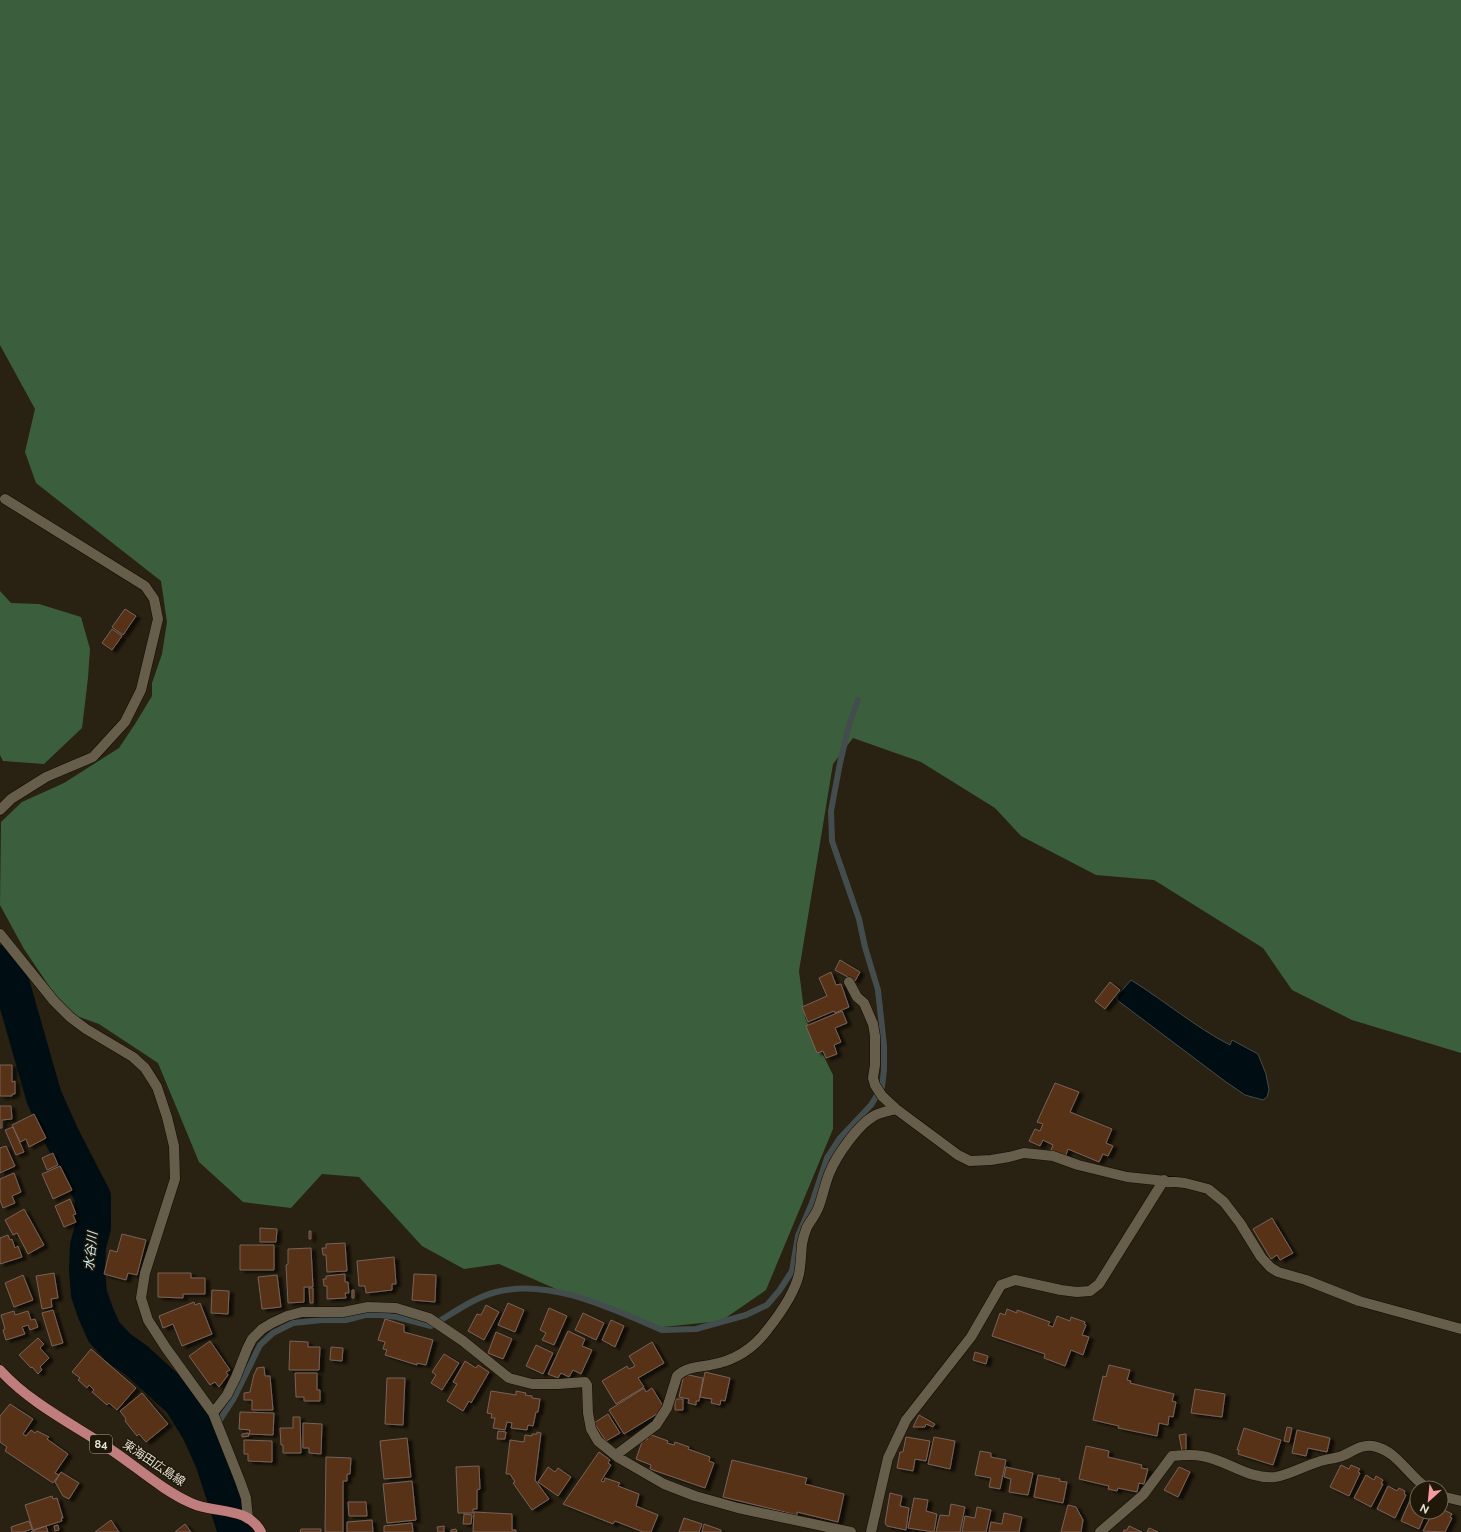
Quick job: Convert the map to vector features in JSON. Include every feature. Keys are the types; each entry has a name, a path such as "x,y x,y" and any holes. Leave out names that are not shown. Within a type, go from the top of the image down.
{"main road":[{"name":"東海田広島線","path":"0,1370 20,1389 42,1405 110,1449 167,1489 192,1504 238,1513 258,1525 261,1532"}],"street":[{"path":"0,810 11,799 46,777 93,757 125,722 141,690 158,619 154,599 145,586 5,499"},
{"path":"0,934 54,1001 70,1017 86,1029 133,1057 145,1068 157,1087 167,1117 174,1146 175,1179 145,1273 141,1298 148,1320 166,1348 213,1413 246,1498 248,1519"},
{"path":"849,982 857,997 864,1003 873,1024 875,1036 874,1086 896,1109 958,1155 970,1161 991,1160 1024,1153 1053,1156 1078,1165 1127,1177 1164,1180 1208,1188 1224,1202 1240,1223 1261,1257 1270,1267 1278,1272 1306,1280 1359,1301 1461,1329"},
{"path":"616,1455 656,1425 667,1408 677,1376 681,1372 689,1368 712,1365 732,1359 744,1353 758,1341 767,1330 793,1290 799,1275 802,1244 806,1228 819,1207 829,1173 838,1155 855,1132 877,1114 896,1109"},
{"path":"871,1532 888,1458 906,1420 971,1337 1001,1285 1015,1280 1061,1290 1090,1292 1099,1284 1164,1180"},
{"path":"213,1413 227,1395 252,1339 262,1329 272,1323 287,1316 302,1312 343,1312 368,1307 396,1308 429,1318 464,1341 509,1378 532,1384 585,1382 587,1385 588,1413 591,1429 598,1441 616,1455 664,1484 694,1496 738,1508 851,1532"},
{"path":"1100,1532 1143,1495 1172,1456 1185,1454 1204,1456 1260,1476 1275,1477 1319,1461 1342,1456 1358,1448 1371,1446 1388,1452 1405,1466 1417,1480"},
{"path":"1449,1498 1461,1501"}],"green space":[{"path":"0,0 1461,0 1461,1053 1352,1020 1292,990 1263,948 1154,880 1096,875 1021,836 995,808 921,762 853,738 833,764 799,971 805,1018 833,1075 833,1129 766,1290 721,1321 653,1328 572,1296 499,1264 464,1269 422,1246 359,1177 322,1174 291,1208 243,1202 199,1162 158,1063 99,1024 71,1014 51,989 24,949 0,905 1,822 22,802 64,783 119,748 152,696 152,683 162,654 167,622 161,581 36,483 25,452 35,409 0,345"},
{"path":"0,591 11,603 39,604 81,617 90,649 82,728 44,764 3,761 0,755"}],"shaded area":[{"path":"1131,980 1217,1038 1230,1045 1232,1040 1258,1054 1266,1074 1269,1090 1267,1097 1263,1100 1245,1095 1117,1000 1117,996"}],"building":[{"path":"125,609 136,616 123,635 112,627"},
{"path":"112,629 122,636 112,650 102,643"},
{"path":"840,960 860,972 855,981 835,970"},
{"path":"831,972 836,985 841,984 849,1007 835,1013 834,1011 808,1022 802,1007 827,996 819,978"},
{"path":"1110,982 1120,990 1105,1009 1095,1001"},
{"path":"842,1011 847,1023 835,1028 841,1042 834,1045 837,1054 826,1058 823,1051 817,1053 806,1026"},
{"path":"0,1065 12,1065 12,1082 15,1081 15,1094 12,1094 12,1096 0,1096"},
{"path":"1055,1083 1079,1092 1070,1112 1112,1129 1106,1143 1113,1146 1108,1156 1103,1154 1099,1162 1068,1149 1066,1155 1058,1153 1051,1150 1053,1145 1043,1140 1040,1146 1029,1141 1035,1129 1040,1131 1043,1124 1037,1122"},
{"path":"0,1106 11,1106 12,1119 2,1120 2,1128 0,1128"},
{"path":"34,1114 46,1138 29,1147 26,1139 20,1142 12,1125"},
{"path":"13,1127 24,1152 16,1155 5,1130"},
{"path":"6,1146 15,1166 0,1173 0,1148"},
{"path":"53,1153 58,1165 47,1170 42,1158"},
{"path":"60,1166 72,1190 53,1199 42,1174"},
{"path":"14,1173 21,1192 12,1196 15,1203 3,1208 0,1200 0,1179"},
{"path":"70,1199 76,1214 73,1215 76,1222 64,1227 55,1206"},
{"path":"24,1209 44,1245 28,1254 17,1233 13,1235 5,1220"},
{"path":"1272,1218 1293,1253 1280,1260 1277,1255 1271,1259 1253,1229"},
{"path":"260,1228 277,1229 276,1242 260,1242"},
{"path":"309,1231 311,1231 311,1239 309,1239"},
{"path":"122,1234 146,1240 137,1275 128,1273 126,1280 104,1274 110,1250 117,1252"},
{"path":"8,1235 10,1240 12,1239 15,1248 18,1246 22,1257 0,1264 0,1238"},
{"path":"345,1243 347,1271 327,1272 326,1255 323,1255 322,1248 326,1248 326,1244"},
{"path":"240,1245 274,1245 274,1270 240,1270"},
{"path":"311,1248 313,1287 304,1287 304,1302 288,1303 286,1265 288,1264 288,1249"},
{"path":"394,1257 396,1284 392,1284 392,1290 366,1293 365,1286 359,1286 357,1261"},
{"path":"54,1273 58,1298 51,1299 52,1307 42,1309 36,1276"},
{"path":"158,1273 191,1273 191,1278 205,1278 205,1294 183,1294 183,1298 158,1297"},
{"path":"345,1274 345,1282 348,1282 349,1293 345,1293 346,1298 327,1299 327,1286 324,1286 323,1279 326,1279 326,1276"},
{"path":"414,1274 436,1275 435,1302 412,1300"},
{"path":"23,1275 33,1300 14,1307 5,1283"},
{"path":"277,1275 281,1307 262,1309 258,1277"},
{"path":"309,1288 313,1288 313,1303 310,1303"},
{"path":"212,1290 229,1291 228,1314 211,1313"},
{"path":"352,1290 354,1290 354,1298 352,1298"},
{"path":"194,1302 195,1305 200,1303 212,1334 182,1346 173,1324 163,1328 159,1316"},
{"path":"508,1303 524,1310 515,1332 498,1325"},
{"path":"486,1305 499,1312 484,1340 468,1331 477,1314 481,1315"},
{"path":"549,1308 567,1316 554,1345 542,1340 546,1333 540,1330"},
{"path":"1007,1309 1017,1313 1017,1310 1050,1322 1048,1325 1053,1327 1057,1316 1070,1321 1071,1317 1085,1322 1084,1324 1086,1325 1082,1335 1089,1337 1083,1355 1071,1350 1065,1366 1044,1358 1045,1354 992,1336 1000,1313 1005,1315"},
{"path":"53,1310 63,1343 52,1346 42,1313"},
{"path":"14,1311 15,1315 28,1311 31,1320 35,1319 38,1327 30,1330 28,1325 22,1327 25,1334 6,1340 1,1315"},
{"path":"583,1313 604,1323 596,1340 575,1330"},
{"path":"385,1319 404,1325 404,1332 433,1340 426,1365 417,1363 417,1365 385,1355 387,1350 383,1349 385,1342 378,1340"},
{"path":"611,1320 624,1326 615,1347 602,1340"},
{"path":"568,1331 585,1339 582,1346 592,1350 581,1374 573,1370 569,1377 561,1373 558,1378 548,1374"},
{"path":"496,1332 512,1339 503,1359 488,1353"},
{"path":"38,1338 44,1344 40,1348 49,1358 40,1367 42,1370 38,1374 19,1355"},
{"path":"210,1341 230,1370 226,1372 228,1375 219,1387 215,1382 210,1385 189,1356"},
{"path":"290,1341 308,1342 308,1347 320,1347 319,1370 289,1370"},
{"path":"652,1342 664,1363 638,1378 644,1387 616,1404 602,1381 627,1366 629,1369 635,1366 629,1356"},
{"path":"536,1345 553,1353 543,1374 526,1366"},
{"path":"331,1347 343,1348 342,1361 330,1360"},
{"path":"91,1349 136,1388 117,1410 109,1403 107,1405 92,1392 94,1390 89,1385 87,1388 78,1380 80,1378 72,1372"},
{"path":"975,1352 988,1356 986,1364 973,1360"},
{"path":"444,1354 459,1363 442,1390 431,1383 436,1375 432,1372"},
{"path":"465,1361 476,1368 478,1365 489,1372 471,1403 469,1401 463,1411 447,1401 457,1384 453,1382"},
{"path":"1109,1365 1130,1370 1127,1380 1131,1381 1130,1383 1174,1394 1172,1401 1176,1402 1173,1417 1169,1416 1168,1425 1159,1423 1157,1436 1118,1428 1119,1426 1093,1420 1103,1376 1106,1377"},
{"path":"264,1367 265,1376 270,1376 273,1410 252,1410 252,1400 244,1400 244,1393 250,1392 257,1368"},
{"path":"705,1372 730,1378 725,1401 721,1400 720,1405 711,1403 712,1399 700,1397"},
{"path":"295,1373 317,1373 317,1390 320,1390 320,1401 304,1401 304,1397 296,1397"},
{"path":"684,1374 703,1378 699,1401 696,1401 696,1405 688,1403 689,1399 679,1397"},
{"path":"387,1378 405,1378 403,1425 385,1424"},
{"path":"644,1388 646,1392 652,1388 665,1409 624,1434 609,1410"},
{"path":"1195,1389 1225,1394 1222,1417 1191,1413"},
{"path":"491,1391 516,1395 516,1391 526,1393 525,1395 532,1396 532,1398 540,1399 538,1412 536,1412 533,1426 528,1425 527,1430 511,1428 512,1423 507,1422 505,1430 493,1428 495,1418 491,1418 492,1414 487,1413"},
{"path":"142,1393 168,1424 146,1442 139,1434 137,1436 125,1421 126,1419 120,1411"},
{"path":"675,1399 683,1399 683,1410 675,1410"},
{"path":"10,1404 33,1419 23,1434 26,1436 31,1430 35,1433 37,1431 49,1437 47,1439 68,1454 55,1473 59,1475 53,1483 5,1451 7,1447 0,1442 0,1416"},
{"path":"240,1412 274,1413 273,1435 249,1434 250,1430 239,1429"},
{"path":"608,1414 620,1433 606,1441 594,1423"},
{"path":"919,1415 935,1424 933,1427 926,1424 925,1427 913,1427"},
{"path":"293,1417 300,1417 301,1453 283,1453 280,1428 293,1428"},
{"path":"303,1423 322,1424 321,1454 309,1453 309,1448 303,1448"},
{"path":"1287,1427 1292,1428 1289,1442 1284,1441"},
{"path":"1244,1428 1281,1440 1273,1465 1238,1454 1239,1450 1237,1450"},
{"path":"1297,1430 1330,1438 1327,1452 1308,1448 1306,1456 1292,1453"},
{"path":"498,1431 506,1432 505,1439 497,1439"},
{"path":"537,1432 541,1433 535,1480 549,1499 532,1510 513,1483 515,1482 510,1474 506,1474 510,1440 524,1442 525,1435 532,1436 532,1434 537,1434"},
{"path":"248,1433 249,1436 242,1437 242,1434"},
{"path":"649,1434 668,1441 667,1443 674,1445 675,1442 689,1447 688,1449 710,1457 709,1461 714,1463 705,1488 650,1469 651,1465 636,1459 643,1439 647,1440"},
{"path":"1186,1434 1186,1451 1182,1451 1179,1435"},
{"path":"906,1437 930,1441 926,1461 915,1459 913,1471 897,1468 900,1452 903,1452"},
{"path":"934,1437 955,1441 950,1469 928,1464"},
{"path":"407,1438 411,1477 384,1479 380,1441"},
{"path":"244,1440 272,1441 272,1462 248,1461 248,1454 244,1454"},
{"path":"1086,1446 1109,1451 1108,1457 1142,1465 1141,1468 1148,1469 1144,1484 1139,1483 1137,1492 1118,1488 1117,1491 1108,1489 1109,1486 1079,1479"},
{"path":"980,1451 991,1453 991,1457 1006,1460 1000,1489 989,1487 991,1478 975,1475"},
{"path":"599,1452 610,1460 608,1463 611,1465 601,1481 604,1482 605,1478 620,1483 618,1486 639,1494 636,1506 658,1515 651,1532 643,1532 615,1521 613,1524 563,1504"},
{"path":"326,1457 351,1458 350,1474 347,1474 347,1481 343,1481 343,1532 325,1532"},
{"path":"732,1460 807,1478 805,1484 844,1494 838,1522 797,1512 797,1515 723,1497"},
{"path":"1341,1465 1349,1469 1351,1465 1360,1469 1358,1472 1360,1473 1349,1496 1330,1487"},
{"path":"479,1466 480,1489 477,1490 477,1509 473,1509 473,1513 458,1513 456,1467"},
{"path":"548,1467 555,1472 558,1468 571,1477 558,1496 538,1482"},
{"path":"1006,1467 1033,1473 1028,1495 1009,1492 1011,1479 1004,1477"},
{"path":"1179,1467 1190,1472 1178,1497 1164,1490"},
{"path":"61,1472 79,1483 69,1499 63,1496 55,1482"},
{"path":"1038,1475 1060,1479 1059,1481 1067,1482 1063,1503 1034,1497"},
{"path":"1366,1475 1374,1480 1376,1476 1383,1480 1381,1484 1383,1484 1371,1507 1354,1498"},
{"path":"412,1481 416,1520 387,1523 383,1484"},
{"path":"1388,1486 1397,1491 1399,1488 1405,1491 1404,1494 1406,1495 1395,1518 1377,1509"},
{"path":"890,1493 902,1496 900,1506 909,1508 906,1530 887,1526 885,1523"},
{"path":"52,1496 53,1499 57,1498 63,1518 61,1518 62,1521 33,1530 25,1505"},
{"path":"914,1498 928,1500 926,1511 937,1514 934,1532 908,1528"},
{"path":"348,1502 366,1502 367,1516 349,1516"},
{"path":"1409,1503 1409,1520 1423,1520 1419,1529 1401,1521"},
{"path":"951,1504 965,1507 960,1532 936,1532 940,1515 949,1516"},
{"path":"1068,1505 1076,1507 1083,1520 1081,1532 1061,1532"},
{"path":"977,1507 991,1510 986,1532 962,1532 965,1516 975,1518"},
{"path":"474,1512 512,1514 512,1530 516,1530 516,1532 473,1532"},
{"path":"1449,1512 1452,1514 1450,1517 1452,1518 1445,1532 1423,1531 1429,1520 1449,1520"},
{"path":"1004,1513 1022,1517 1019,1532 989,1532 991,1522 1002,1524"},
{"path":"464,1514 472,1515 471,1524 463,1524"},
{"path":"684,1518 702,1524 699,1532 679,1532"},
{"path":"111,1520 119,1532 95,1532"},
{"path":"372,1520 373,1532 347,1532 347,1522"},
{"path":"29,1521 32,1529 23,1532 12,1532 11,1527"},
{"path":"412,1523 413,1532 384,1532 384,1526"},
{"path":"185,1524 191,1532 175,1532"},
{"path":"704,1524 721,1530 721,1532 702,1532"},
{"path":"58,1525 59,1530 55,1531 54,1526"},
{"path":"46,1526 48,1532 31,1532 32,1531"},
{"path":"444,1526 444,1532 438,1532 437,1527"},
{"path":"1129,1526 1142,1532 1123,1532 1124,1530 1127,1530"},
{"path":"1149,1528 1158,1532 1147,1532"},
{"path":"301,1529 321,1529 321,1532 300,1532"},
{"path":"456,1529 457,1532 451,1532 451,1530"}],"waterway":[{"path":"205,1443 234,1398 260,1345 273,1333 293,1323 322,1320 346,1320 365,1315 381,1315 397,1317 431,1326 479,1298 496,1292 517,1289 538,1289 560,1292 602,1305 662,1330 696,1329 746,1315 767,1305 779,1291 792,1271 798,1236 812,1203 827,1158 840,1138 871,1105 882,1087 884,1046 878,990 865,947 859,919 832,841 831,811 849,725 858,700"},
{"name":"水谷川","path":"0,963 12,985 44,1097 62,1137 93,1197 93,1227 88,1246 87,1270 89,1294 96,1314 104,1332 119,1348 136,1360 181,1401 199,1430 213,1461 236,1532"}]}
